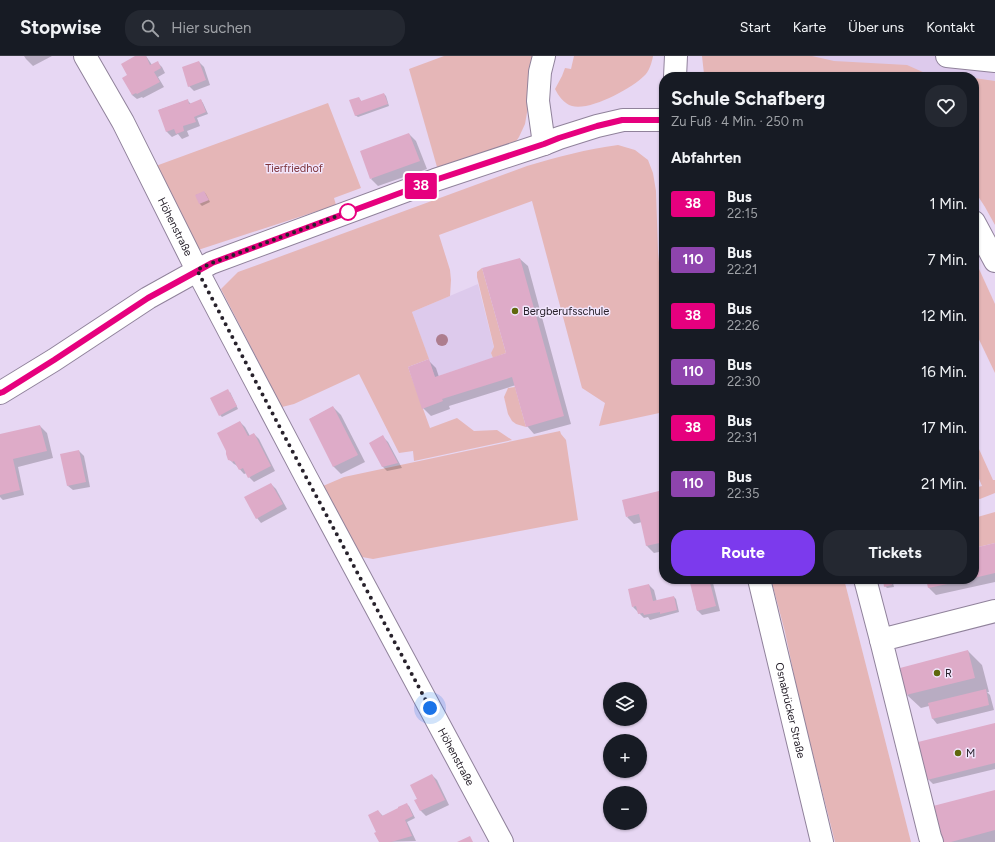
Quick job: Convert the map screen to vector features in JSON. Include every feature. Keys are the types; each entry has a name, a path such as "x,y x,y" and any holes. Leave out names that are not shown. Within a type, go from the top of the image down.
{"street":[{"name":"Höhenstraße","path":"85,56 122,122 197,270 306,477 502,842"},
{"path":"544,56 540,72 538,101 544,144"},
{"path":"675,72 676,56"},
{"path":"947,56 995,61"},
{"path":"0,393 54,360 148,298 212,263 435,180 559,138 622,120 659,120"},
{"path":"979,231 995,261"},
{"name":"Osnabrücker Straße","path":"760,584 822,842"},
{"path":"866,584 932,842"},
{"path":"881,640 995,611"}],"shaded area":[{"path":"742,56 995,56 995,134 979,128 979,72 766,72"},
{"path":"478,284 494,348 491,353 493,358 435,377 412,312"}],"green space":[{"path":"444,56 537,56 525,124 515,143 443,170 437,167 409,69"},
{"path":"574,56 653,56 646,74 630,87 610,98 580,107 572,106 566,103 555,89 565,68 571,69"},
{"path":"702,56 812,56 834,61 907,65 923,72 704,72"},
{"path":"979,79 995,81 995,225 979,198"},
{"name":"Tierfriedhof","path":"328,103 361,188 334,198 336,205 198,250 153,167"},
{"path":"618,145 635,150 648,160 653,173 656,191 659,262 659,413 599,426 605,403 582,388 532,201 439,235 450,270 450,296 412,312 429,359 408,367 430,428 457,418 474,431 497,430 512,440 414,461 413,451 399,453 359,374 294,404 282,407 221,289 238,272 527,166 550,159"},
{"path":"482,268 506,353 493,358 491,353 494,347 477,277 477,272"},
{"path":"979,269 995,304 995,373 979,339"},
{"path":"515,387 526,427 516,424 512,421 508,414 504,397 508,388"},
{"path":"560,431 566,440 578,520 373,559 362,557 323,486 344,477"},
{"path":"979,449 993,480 995,480 995,493 979,499 979,487 982,486 979,479"},
{"path":"995,512 995,543 979,547 979,517"},
{"path":"772,584 845,584 911,842 835,842 799,699 785,632"}],"building":[{"path":"135,56 146,56 150,65 158,61 161,68 154,72 160,82 132,95 122,78 127,75 121,64"},
{"path":"199,61 206,80 188,87 182,67"},
{"path":"384,93 388,104 355,116 349,100 359,97 361,101"},
{"path":"188,99 189,104 201,99 206,112 194,117 196,122 183,126 184,131 176,134 174,129 166,132 158,110"},
{"path":"409,133 420,161 370,179 360,151"},
{"path":"204,191 209,200 199,204 195,195"},
{"name":"Bergberufsschule","path":"520,258 564,416 526,427 512,377 442,399 443,401 422,409 408,367 429,359 435,377 506,353 482,268"},
{"path":"228,389 237,406 219,416 210,398"},
{"path":"333,406 358,455 333,467 309,419"},
{"path":"240,421 248,436 254,433 271,466 248,478 243,468 239,470 234,461 232,462 228,460 226,451 217,433"},
{"path":"40,425 47,451 13,459 20,490 0,495 0,434"},
{"path":"383,435 398,463 382,467 369,443"},
{"path":"79,450 86,482 67,486 60,454"},
{"path":"271,483 283,504 256,519 244,497"},
{"path":"659,491 659,543 646,546 639,514 626,517 622,500"},
{"path":"995,543 995,573 979,577 979,547"},
{"path":"649,584 653,601 674,596 677,610 660,614 660,612 644,615 643,613 638,614 636,606 632,607 628,589"},
{"path":"690,584 710,584 716,606 697,611"},
{"path":"884,584 892,584 892,585 884,587"},
{"path":"927,584 948,584 928,588"},
{"name":"R","path":"968,650 975,678 906,695 900,668"},
{"path":"986,689 989,705 932,719 928,703"},
{"name":"M","path":"995,723 995,763 927,780 918,742"},
{"path":"432,774 445,800 420,811 414,800 417,799 410,785"},
{"path":"995,790 995,830 951,842 943,842 933,806"},
{"path":"407,803 413,816 405,820 412,836 391,842 379,842 374,833 376,832 368,815 378,810 382,816"},
{"path":"470,836 473,842 457,842"}],"bus line":[{"name":"38","path":"0,393 54,360 148,298 212,263 435,180 559,138 622,120 659,120"}],"place":[{"name":"Bergberufsschule","path":"515,311"},
{"name":"R","path":"937,673"},
{"name":"M","path":"958,753"}],"route":[{"path":"348,212 197,270 430,708"}]}
